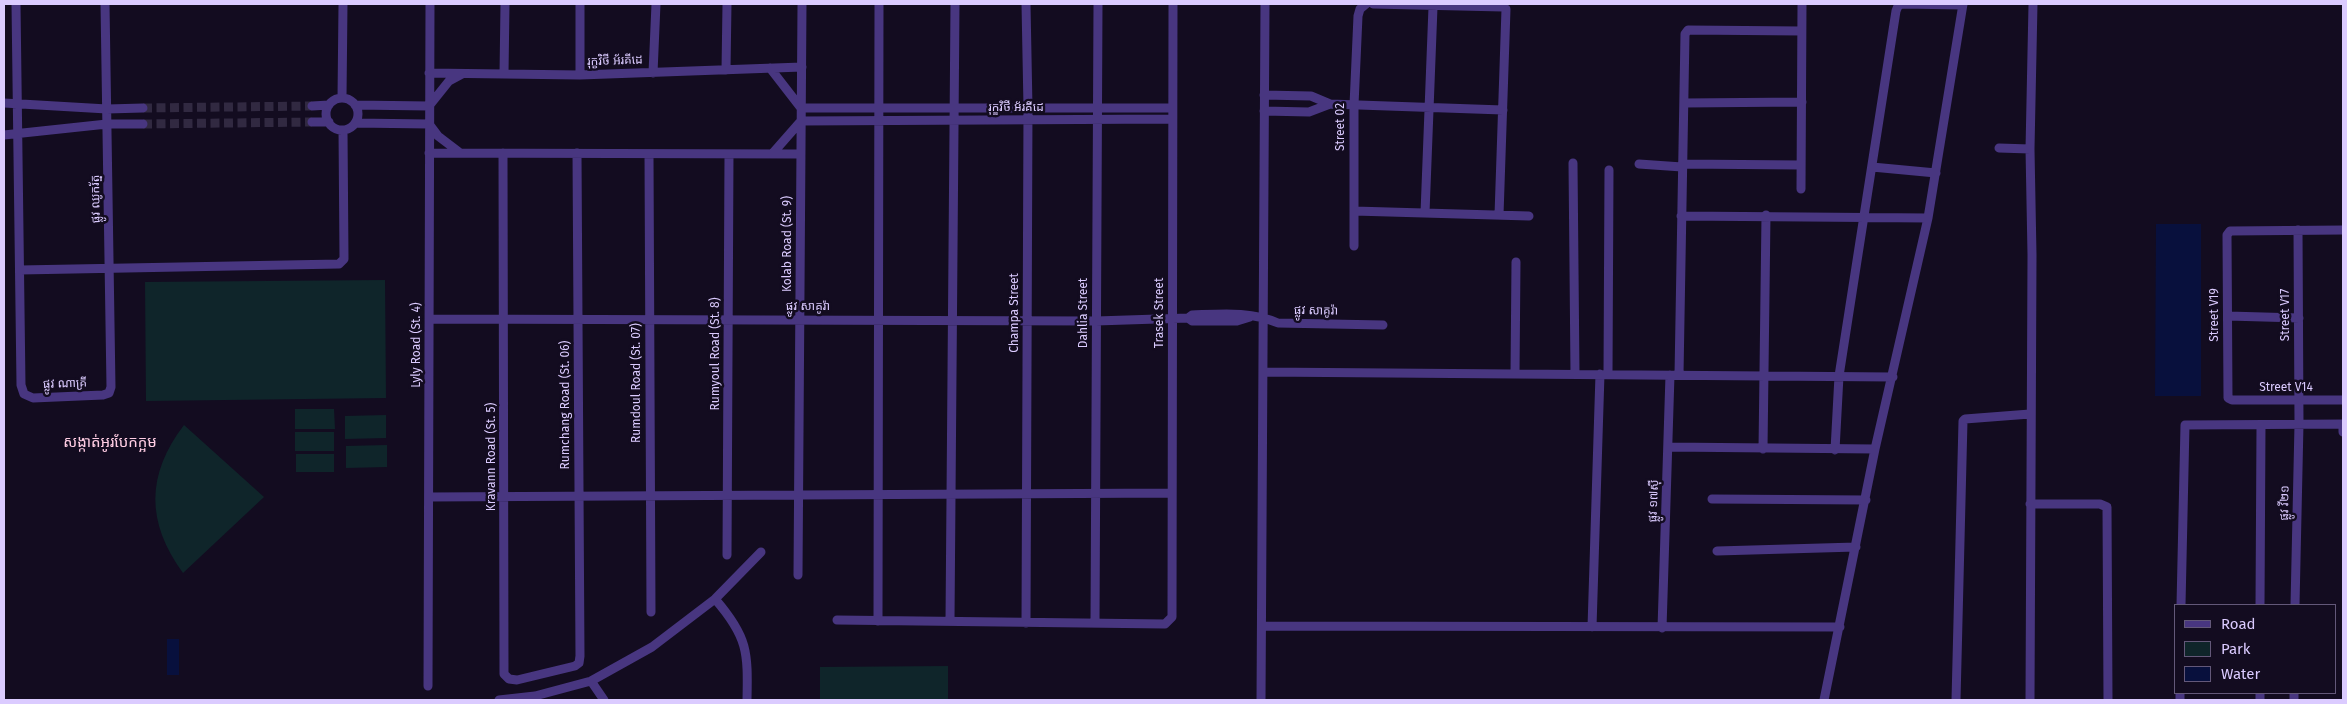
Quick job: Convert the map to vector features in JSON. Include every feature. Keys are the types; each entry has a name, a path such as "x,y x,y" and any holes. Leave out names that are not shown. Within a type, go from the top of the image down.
{"street":[{"name":"ផ្លូវ ណាគ្រី","path":"16,4 21,385 24,394 33,398 103,395 109,393"},
{"name":"ផ្លូវ ឈូករ័ត្ន","path":"105,4 110,269 111,387 109,393"},
{"path":"342,98 343,4"},
{"name":"Lyly Road (St. 4)","path":"428,686 430,4"},
{"path":"504,74 505,4"},
{"path":"580,4 580,75"},
{"path":"653,72 656,4"},
{"path":"726,70 727,4"},
{"name":"Kolab Road (St. 9)","path":"798,575 802,4"},
{"path":"878,621 879,4"},
{"path":"950,621 955,4"},
{"name":"Champa Street","path":"1026,4 1028,108 1026,623"},
{"name":"Dahlia Street","path":"1095,623 1099,108 1098,4"},
{"name":"Trasek Street","path":"1095,623 1165,624 1172,617 1173,4"},
{"path":"1261,700 1265,4"},
{"path":"1373,4 1433,7 1503,7 1506,9 1500,215"},
{"path":"1801,189 1802,4"},
{"path":"1824,700 1875,449 1928,218 1963,5 1902,4 1898,6 1839,376 1835,450"},
{"path":"2030,700 2032,255 2030,149 2034,4"},
{"name":"Street 02","path":"1354,246 1354,106 1358,16 1363,6"},
{"path":"1425,213 1433,7"},
{"name":"ផ្លូវ ១៧ស៊ី","path":"1662,628 1668,447 1675,375 1685,34 1688,30 1802,31"},
{"name":"រុក្ខវិថី អ័រគីដេ","path":"430,72 580,75 802,67"},
{"path":"770,68 801,108"},
{"path":"342,98 355,105 430,106 449,81 464,73"},
{"path":"1264,96 1311,96 1330,104 1354,106 1503,110"},
{"path":"312,106 329,105 342,98"},
{"path":"1684,103 1802,102"},
{"path":"4,103 107,109 143,108"},
{"path":"1264,111 1309,112 1330,104"},
{"path":"329,105 326,115 334,128 343,130 355,123 430,124 438,136 459,152"},
{"path":"355,105 358,115 355,123"},
{"name":"រុក្ខវិថី អ័រគីដេ","path":"801,108 1172,108"},
{"name":"រុក្ខវិថី អ័រគីដេ","path":"801,121 1172,119"},
{"path":"772,154 801,121"},
{"path":"312,122 329,122"},
{"path":"4,135 107,124 143,124"},
{"path":"20,270 339,264 344,259 343,130"},
{"path":"2000,148 2030,149"},
{"path":"429,153 800,154"},
{"name":"Kravann Road (St. 5)","path":"503,153 504,674 509,679 517,680 575,666 579,663 580,656"},
{"name":"Rumchang Road (St. 06)","path":"578,153 580,656"},
{"name":"Rumdoul Road (St. 07)","path":"649,154 651,612"},
{"name":"Rumyoul Road (St. 8)","path":"727,555 729,154"},
{"path":"1573,163 1575,374"},
{"path":"1639,164 1802,165"},
{"path":"1872,167 1936,173"},
{"path":"1592,627 1604,374 1609,170"},
{"path":"1354,212 1529,216"},
{"path":"1681,216 1766,215 1928,218"},
{"path":"1763,449 1766,215"},
{"path":"2298,230 2343,230"},
{"name":"Street V19","path":"2228,398 2229,232 2298,230"},
{"name":"Street V17","path":"2298,230 2298,400"},
{"path":"1515,374 1516,262"},
{"name":"ផ្លូវ សាគូរ៉ា","path":"1188,318 1192,315 1237,314 1250,317"},
{"name":"ផ្លូវ សាគូរ៉ា","path":"429,319 1096,320 1188,318 1192,321 1237,321 1263,316 1278,323 1383,325"},
{"path":"2228,316 2299,318"},
{"path":"1263,372 1893,377"},
{"name":"Street V14","path":"2228,398 2232,400 2343,400"},
{"name":"ផ្លូវ វី២១","path":"2295,604 2298,400"},
{"path":"1956,700 1963,421 1965,418 2030,414"},
{"path":"2181,604 2183,428 2189,424 2343,424 2343,432"},
{"path":"2260,604 2261,425"},
{"path":"1668,447 1875,449"},
{"path":"429,497 1172,493"},
{"path":"1712,498 1866,500"},
{"path":"2030,504 2100,504 2107,507 2108,700"},
{"path":"1717,552 1856,547"},
{"path":"499,700 535,696 592,681 652,647 716,599 761,552"},
{"path":"716,599 731,617 743,637 748,658 747,700"},
{"path":"837,620 1095,623"},
{"path":"1262,626 1840,627"},
{"path":"592,681 604,700"}],"green space":[{"path":"385,280 386,398 146,401 145,282"},
{"path":"295,409 334,409 335,429 295,429"},
{"path":"386,415 386,438 345,439 345,416"},
{"path":"184,425 264,497 183,573 162,535 155,499 157,480 163,462"},
{"path":"295,432 334,432 334,451 295,451"},
{"path":"387,445 387,467 346,468 346,446"},
{"path":"296,454 334,454 334,472 296,472"},
{"path":"948,666 948,700 820,700 820,667"}],"water":[{"path":"2156,224 2201,224 2201,396 2155,396"},
{"path":"167,639 179,639 179,675 167,675"}],"tunnel":[{"path":"143,108 312,106"},
{"path":"143,124 312,122"}],"district":[{"name":"សង្កាត់អូរបែកក្អម","path":"110,443"}]}
